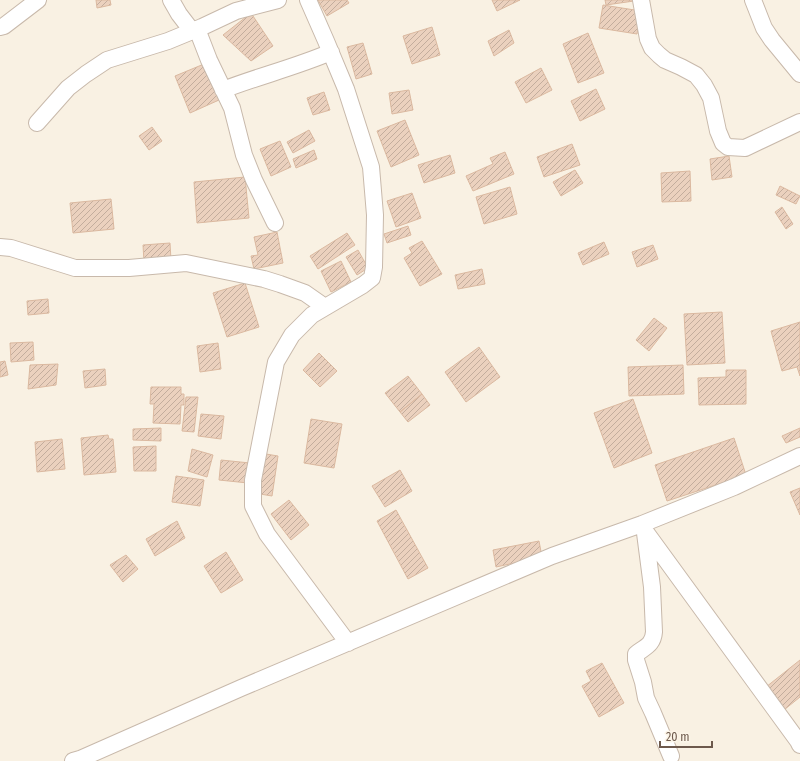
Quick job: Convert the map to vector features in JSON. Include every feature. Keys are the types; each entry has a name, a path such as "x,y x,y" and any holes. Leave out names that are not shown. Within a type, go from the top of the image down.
{"street":[{"path":"0,28 38,0"},
{"path":"171,0 179,14 195,30 224,90 232,108 244,155 254,180 275,223"},
{"path":"37,123 68,88 108,60 195,30 236,11 278,0"},
{"path":"308,0 346,89 371,167 375,215 374,267 372,278 363,285 312,315 292,335 276,362 253,480 253,506 267,534 348,643"},
{"path":"641,0 648,39 652,48 658,56 696,75 704,85 711,98 718,131 723,143 728,147 745,148 800,122"},
{"path":"753,0 764,28 800,74"},
{"path":"224,90 310,61 331,52"},
{"path":"0,246 75,268 129,268 186,263 264,279 280,284 305,294 325,307"},
{"path":"73,761 240,688 552,556 643,528 800,456"},
{"path":"643,528 798,741 800,746"},
{"path":"643,528 652,587 654,636 651,643 636,654 636,660 646,698 670,756"}],"building":[{"path":"96,0 110,0 111,5 97,8"},
{"path":"318,0 347,0 349,3 327,16"},
{"path":"492,0 520,0 497,11"},
{"path":"605,0 634,0 634,1 606,5"},
{"path":"603,5 641,11 637,34 599,28"},
{"path":"251,13 273,46 251,61 223,35"},
{"path":"432,27 440,55 412,64 403,36"},
{"path":"509,30 514,43 494,56 488,41"},
{"path":"588,33 604,73 578,83 563,44"},
{"path":"363,43 372,74 356,79 347,47"},
{"path":"204,64 219,100 190,113 175,76"},
{"path":"541,68 552,90 526,103 515,82"},
{"path":"596,89 605,109 580,121 571,101"},
{"path":"409,90 413,110 392,114 389,93"},
{"path":"324,92 330,110 313,115 307,98"},
{"path":"405,120 419,155 391,167 377,131"},
{"path":"152,127 162,141 149,150 139,136"},
{"path":"309,130 315,141 293,153 287,142"},
{"path":"280,141 291,167 271,176 260,149"},
{"path":"572,144 580,165 544,177 537,157"},
{"path":"314,150 317,159 296,168 293,159"},
{"path":"505,152 514,174 473,191 466,176 493,164 490,158"},
{"path":"450,155 455,173 424,183 418,165"},
{"path":"729,156 732,177 712,180 710,159"},
{"path":"575,170 583,183 561,196 553,182"},
{"path":"690,171 691,201 662,202 661,173"},
{"path":"245,177 249,218 197,223 194,182"},
{"path":"780,186 800,196 796,204 776,195"},
{"path":"510,187 517,214 484,224 476,197"},
{"path":"412,193 421,218 396,227 387,201"},
{"path":"111,199 114,229 73,233 70,203"},
{"path":"782,207 793,224 786,229 775,212"},
{"path":"408,226 411,235 387,243 384,234"},
{"path":"277,232 283,263 254,269 251,256 258,255 254,237"},
{"path":"347,233 355,245 318,269 310,256"},
{"path":"422,241 442,274 420,286 404,258 412,253 409,248"},
{"path":"604,242 609,254 583,265 578,253"},
{"path":"170,243 171,260 144,262 143,245"},
{"path":"653,245 658,259 637,267 632,252"},
{"path":"358,250 368,268 357,275 346,257"},
{"path":"341,261 351,282 331,292 321,271"},
{"path":"482,269 485,284 458,289 455,275"},
{"path":"245,283 259,327 227,337 213,293"},
{"path":"48,299 49,313 28,315 27,301"},
{"path":"722,312 725,363 687,365 684,314"},
{"path":"654,318 667,328 649,351 636,340"},
{"path":"800,322 800,376 797,367 782,371 771,331"},
{"path":"33,342 34,360 11,362 10,343"},
{"path":"218,343 221,369 200,372 197,346"},
{"path":"479,347 500,377 466,402 445,372"},
{"path":"319,353 337,371 320,387 303,370"},
{"path":"5,361 8,375 0,377 0,362"},
{"path":"58,364 56,385 28,389 30,365"},
{"path":"683,365 684,394 629,396 628,367"},
{"path":"105,369 106,385 85,388 83,371"},
{"path":"726,370 746,370 746,404 699,405 698,378 726,377"},
{"path":"408,376 422,394 400,412 385,393"},
{"path":"151,387 181,387 181,394 184,394 184,405 181,405 180,424 153,423 154,404 150,404"},
{"path":"422,394 430,405 408,422 400,412"},
{"path":"186,397 198,397 194,432 182,431"},
{"path":"633,399 652,453 614,468 594,413"},
{"path":"201,414 224,416 221,439 198,436"},
{"path":"311,419 342,424 334,468 304,463"},
{"path":"161,428 161,441 133,440 133,429"},
{"path":"800,428 800,437 786,443 782,436"},
{"path":"108,435 109,439 113,439 116,472 84,475 81,438"},
{"path":"734,438 746,475 667,501 655,465"},
{"path":"62,439 65,469 37,472 35,442"},
{"path":"156,446 156,471 134,471 133,447"},
{"path":"192,449 213,455 207,477 188,471"},
{"path":"260,453 278,456 272,496 254,493"},
{"path":"221,460 250,463 248,483 219,480"},
{"path":"400,470 412,491 385,507 372,486"},
{"path":"176,476 204,480 200,506 172,502"},
{"path":"800,488 800,515 790,492"},
{"path":"289,500 309,525 291,540 271,514"},
{"path":"396,510 428,568 408,579 377,521"},
{"path":"177,521 185,538 155,556 146,539"},
{"path":"539,541 542,557 496,567 493,550"},
{"path":"226,552 243,580 221,593 204,566"},
{"path":"126,555 138,569 123,582 110,565"},
{"path":"800,660 800,697 784,710 766,687"},
{"path":"602,663 624,703 599,717 582,686 591,681 586,671"}]}
